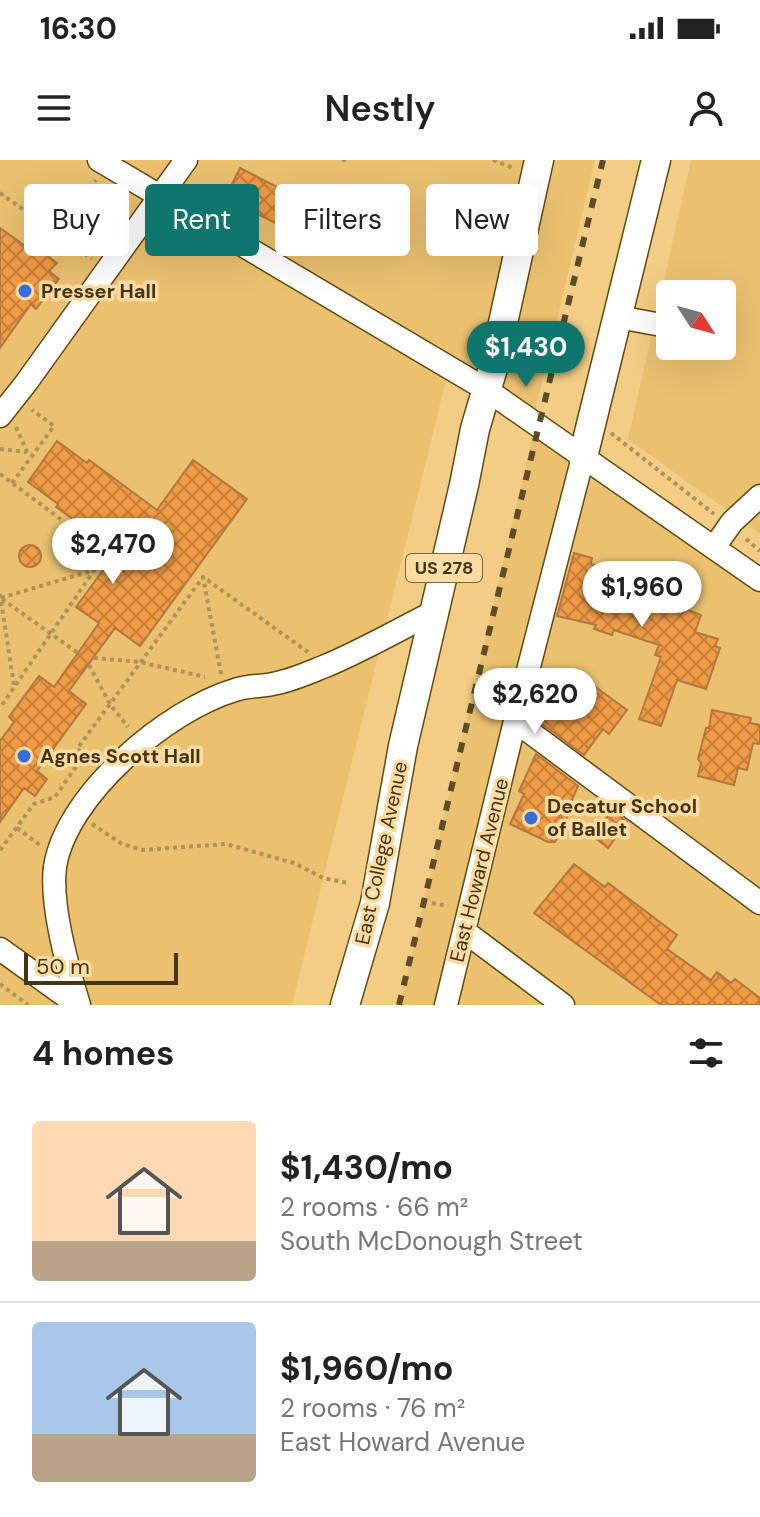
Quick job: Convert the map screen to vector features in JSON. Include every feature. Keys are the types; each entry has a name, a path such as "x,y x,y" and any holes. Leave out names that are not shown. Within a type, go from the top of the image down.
{"main road":[{"name":"US 278","path":"487,390 539,160"},
{"path":"583,457 656,160"},
{"name":"East College Avenue","path":"345,1005 375,903 403,746 432,613 487,390"},
{"name":"East College Avenue","path":"336,1005 358,886 403,746"}],"street":[{"path":"169,184 186,160"},
{"path":"103,162 145,188"},
{"path":"3,411 145,218"},
{"path":"259,255 487,390 760,580"},
{"path":"618,317 656,324"},
{"name":"East Howard Avenue","path":"446,1005 583,457"},
{"path":"715,546 741,512 760,496"},
{"path":"78,1005 59,922 55,870 61,844 77,814 102,782 146,738 191,708 236,689 277,684 325,666 432,613"},
{"path":"515,721 760,903"},
{"path":"464,931 563,1005"},
{"path":"0,949 78,1005"}],"path":[{"path":"89,184 103,162"},
{"path":"0,193 24,210"},
{"path":"87,256 108,271"},
{"path":"3,411 30,454"},
{"path":"12,483 30,454 54,426"},
{"path":"615,434 722,521"},
{"path":"0,449 30,454"},
{"path":"0,474 106,553 0,708"},
{"path":"738,533 760,551"},
{"path":"0,597 94,570"},
{"path":"203,577 318,659"},
{"path":"101,768 77,749 203,577"},
{"path":"203,577 223,681"},
{"path":"0,597 78,653"},
{"path":"0,597 15,688"},
{"path":"94,658 140,662 209,678"},
{"path":"89,665 110,704 134,736"},
{"path":"0,850 34,804 55,797 84,755"},
{"path":"55,797 122,844 142,850 226,844 294,863 323,878 348,883"},
{"path":"17,828 50,852"},
{"path":"432,903 454,908"},
{"path":"0,984 28,1005"}],"shaded area":[{"path":"0,160 595,160 531,429 447,376 292,1005 0,1005"},
{"path":"691,160 760,160 760,534 628,439 656,315 656,360 736,360 736,280 664,280"},
{"path":"534,430 760,594 760,1005 400,1005"}],"building":[{"path":"240,168 275,186 275,223 259,215 259,184 232,184"},
{"name":"Presser Hall","path":"0,228 24,245 24,256 48,256 57,263 49,271 59,279 36,309 31,304 0,348"},
{"path":"57,441 87,463 89,460 157,510 193,460 247,499 140,646 115,628 69,691 86,704 37,771 47,779 35,796 24,788 0,822 0,741 14,722 9,717 39,676 54,687 99,623 76,607 117,551 56,507 58,504 28,482"},
{"path":"30,545 38,548 41,556 38,564 30,567 22,564 19,556 22,548"},
{"path":"574,553 592,558 591,564 631,577 628,585 701,615 695,632 718,639 715,646 720,648 706,689 677,680 661,726 639,719 661,657 655,655 659,645 614,630 612,635 594,629 596,625 557,616"},
{"path":"579,675 627,710 609,734 603,729 584,755 537,720 547,704 551,707 568,683 572,686"},
{"path":"712,710 751,718 750,723 760,725 760,744 753,743 747,770 738,768 734,785 698,776 701,763 698,759"},
{"path":"536,754 578,786 570,804 573,805 555,842 548,842 510,824 524,794 519,791"},
{"path":"612,810 627,822 608,848 593,836"},
{"path":"574,864 605,887 608,883 677,935 667,949 711,980 717,972 731,983 735,979 760,998 760,1005 661,1005 534,913"}],"railway":[{"path":"399,1005 603,160"}],"place":[{"name":"Presser Hall","path":"25,291"},
{"name":"Agnes Scott Hall","path":"24,756"},
{"name":"Decatur School of Ballet","path":"531,818"}]}
